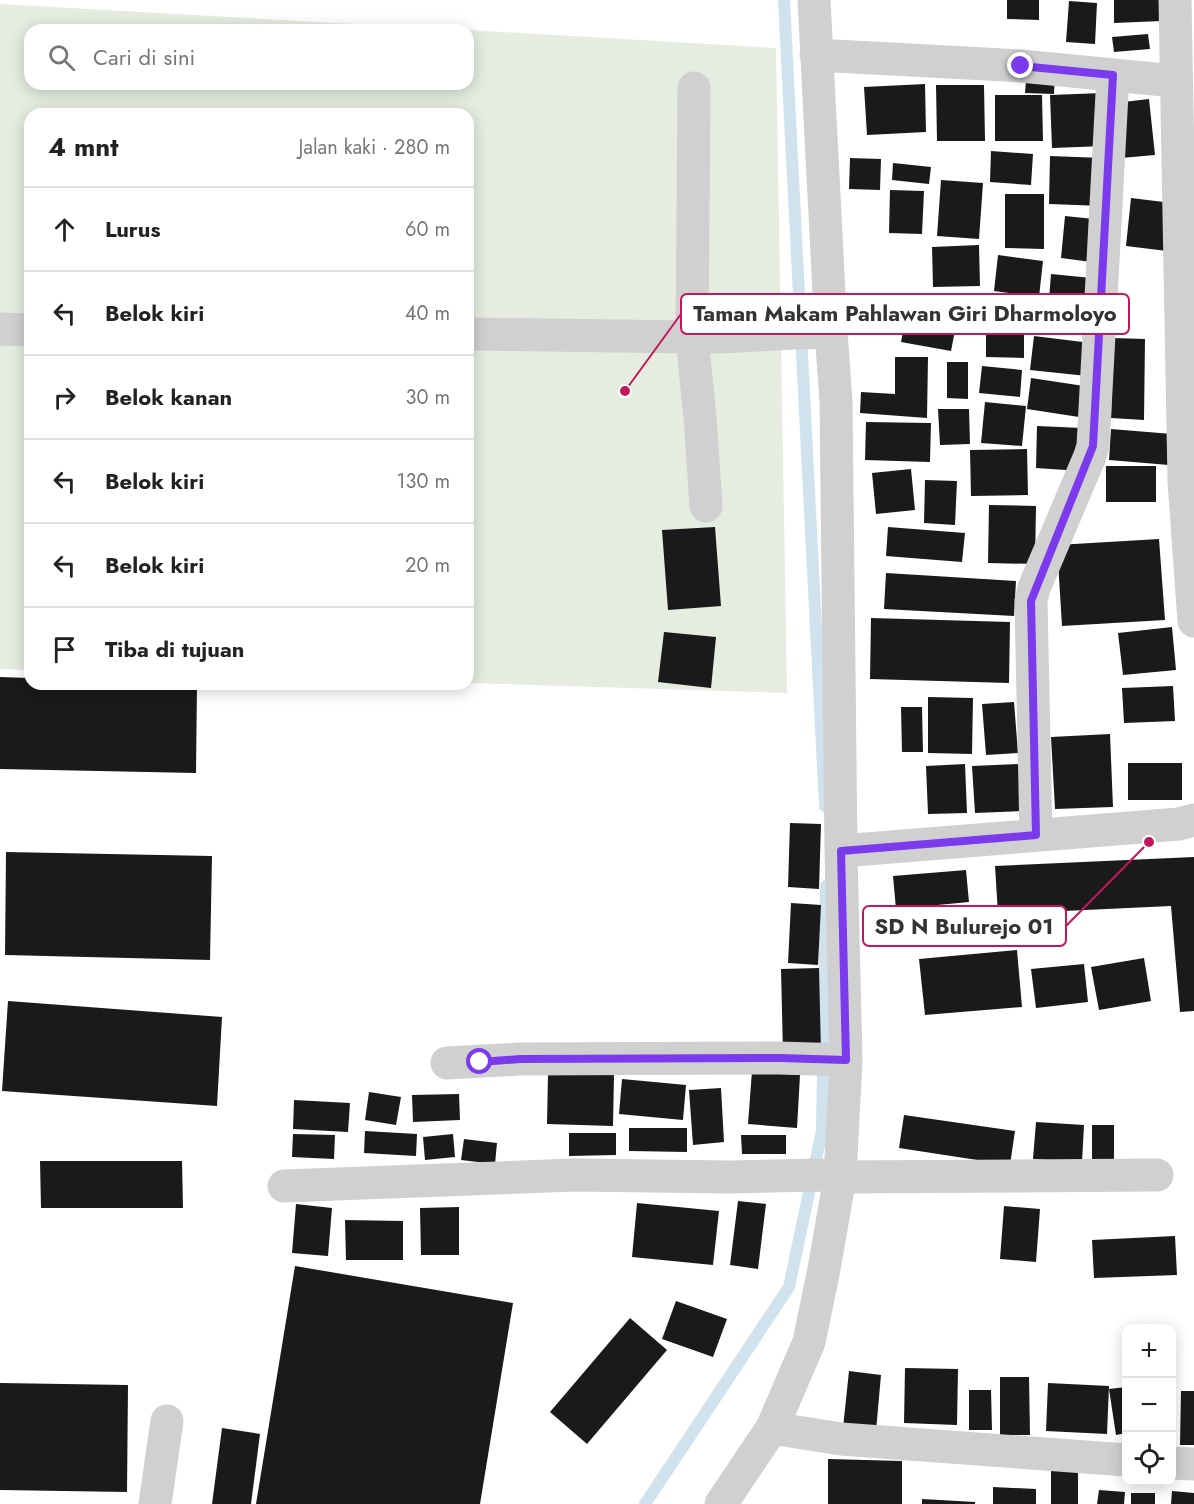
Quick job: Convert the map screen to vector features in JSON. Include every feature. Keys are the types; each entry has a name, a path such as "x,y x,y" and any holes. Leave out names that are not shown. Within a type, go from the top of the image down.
{"street":[{"path":"721,1504 772,1428 808,1342 824,1269 836,1059 841,851 836,400 816,332 814,0"},
{"path":"1175,0 1184,481 1194,621"},
{"path":"816,56 1021,66 1175,81"},
{"path":"1036,835 1031,601 1093,446 1113,75"},
{"path":"694,88 692,337 706,506"},
{"path":"0,329 24,330"},
{"path":"474,334 731,338 816,332"},
{"path":"841,851 1179,824 1194,820"},
{"path":"447,1063 520,1059 836,1059"},
{"path":"284,1186 574,1175 1157,1175"},
{"path":"155,1504 167,1421"},
{"path":"772,1428 842,1439 1122,1460"},
{"path":"1176,1463 1194,1464"}],"shaded area":[{"path":"0,4 353,24 24,24 24,90 474,90 474,30 776,48 787,693 474,683 474,108 24,108 24,670 0,669"}],"building":[{"path":"1007,0 1039,0 1039,20 1007,19"},
{"path":"1114,0 1161,0 1162,21 1114,23"},
{"path":"1069,1 1097,3 1095,44 1066,42"},
{"path":"1148,34 1150,49 1114,52 1112,37"},
{"path":"1027,68 1055,70 1054,94 1025,93"},
{"path":"925,84 926,132 867,135 864,87"},
{"path":"936,85 984,85 985,141 937,141"},
{"path":"1103,93 1105,146 1052,148 1050,95"},
{"path":"995,95 1042,95 1043,141 995,141"},
{"path":"1149,99 1155,155 1121,158 1115,103"},
{"path":"991,151 1033,154 1031,185 990,182"},
{"path":"1050,156 1103,158 1102,206 1049,204"},
{"path":"850,158 881,159 880,190 849,189"},
{"path":"893,163 931,167 929,184 892,180"},
{"path":"941,180 983,183 979,239 937,236"},
{"path":"890,190 924,191 922,234 889,233"},
{"path":"1005,194 1044,194 1044,249 1005,248"},
{"path":"1131,198 1172,203 1167,251 1126,246"},
{"path":"1065,216 1103,220 1099,263 1061,258"},
{"path":"979,245 980,286 933,287 932,247"},
{"path":"998,255 1043,261 1039,297 994,291"},
{"path":"1051,274 1102,279 1097,329 1047,324"},
{"path":"986,299 1024,299 1024,358 986,357"},
{"path":"908,306 958,315 951,351 901,342"},
{"path":"1034,336 1091,343 1087,376 1030,370"},
{"path":"1113,338 1145,339 1144,420 1111,418"},
{"path":"895,357 928,357 927,418 860,413 861,392 895,394"},
{"path":"947,362 968,362 968,399 947,398"},
{"path":"982,366 1022,370 1020,397 979,393"},
{"path":"1031,378 1084,386 1079,417 1027,409"},
{"path":"985,402 1026,406 1022,446 981,443"},
{"path":"938,409 969,409 970,444 940,445"},
{"path":"866,422 931,423 930,462 865,460"},
{"path":"1037,426 1082,428 1080,471 1036,468"},
{"path":"1111,429 1172,434 1169,465 1109,460"},
{"path":"1027,449 1028,495 971,496 970,450"},
{"path":"1106,466 1156,466 1156,502 1106,502"},
{"path":"911,469 915,510 876,514 872,473"},
{"path":"925,480 957,481 955,525 924,523"},
{"path":"989,505 1036,506 1035,564 988,563"},
{"path":"715,527 721,606 668,610 662,530"},
{"path":"888,527 965,533 962,562 886,556"},
{"path":"1159,539 1165,620 1062,626 1057,545"},
{"path":"886,573 1016,581 1014,616 884,609"},
{"path":"871,618 1010,622 1009,683 870,679"},
{"path":"1172,627 1176,670 1123,675 1118,633"},
{"path":"664,632 716,637 711,688 658,682"},
{"path":"0,677 24,678 24,690 197,690 196,773 0,769"},
{"path":"1173,686 1175,721 1124,723 1122,688"},
{"path":"928,697 973,698 972,754 928,753"},
{"path":"1014,702 1018,753 986,755 982,704"},
{"path":"901,707 922,707 923,752 902,752"},
{"path":"1110,734 1113,807 1055,809 1051,737"},
{"path":"1128,763 1182,763 1182,800 1128,800"},
{"path":"965,764 967,813 928,814 926,766"},
{"path":"1020,764 1022,811 975,813 972,766"},
{"path":"790,823 821,824 819,889 788,887"},
{"path":"6,852 212,856 210,960 5,955"},
{"path":"1194,857 1194,1011 1180,1012 1171,906 998,914 995,866"},
{"path":"966,870 969,902 896,909 893,876"},
{"path":"791,903 821,905 818,965 788,963"},
{"path":"1017,950 1022,1007 925,1015 919,959"},
{"path":"1144,958 1151,1001 1099,1010 1091,967"},
{"path":"1084,964 1088,1002 1036,1008 1031,969"},
{"path":"819,968 821,1053 783,1054 781,969"},
{"path":"8,1001 222,1017 217,1106 2,1091"},
{"path":"752,1071 800,1075 797,1128 748,1124"},
{"path":"548,1073 614,1075 613,1126 547,1124"},
{"path":"622,1079 686,1085 683,1120 619,1114"},
{"path":"721,1088 724,1142 693,1145 689,1090"},
{"path":"369,1092 401,1097 396,1125 365,1120"},
{"path":"459,1094 460,1120 413,1122 412,1095"},
{"path":"294,1100 350,1103 348,1132 293,1129"},
{"path":"904,1115 1015,1131 1010,1165 899,1148"},
{"path":"1036,1122 1084,1125 1082,1162 1033,1159"},
{"path":"1092,1125 1114,1125 1114,1166 1092,1166"},
{"path":"629,1128 687,1128 687,1152 629,1151"},
{"path":"365,1131 417,1134 416,1156 364,1153"},
{"path":"569,1133 616,1133 616,1155 569,1156"},
{"path":"293,1134 335,1135 334,1159 292,1157"},
{"path":"453,1134 455,1157 425,1160 423,1137"},
{"path":"741,1135 786,1135 786,1154 742,1154"},
{"path":"464,1139 497,1143 495,1164 461,1160"},
{"path":"40,1161 182,1161 183,1208 41,1208"},
{"path":"738,1201 766,1204 758,1269 730,1265"},
{"path":"637,1203 719,1211 713,1265 632,1257"},
{"path":"296,1204 332,1208 328,1256 292,1253"},
{"path":"1004,1206 1040,1209 1036,1262 1000,1259"},
{"path":"459,1207 459,1255 421,1255 420,1208"},
{"path":"345,1220 403,1221 403,1260 346,1260"},
{"path":"1175,1236 1177,1275 1094,1278 1092,1240"},
{"path":"295,1266 513,1303 480,1504 256,1504"},
{"path":"676,1301 727,1319 713,1357 662,1339"},
{"path":"630,1318 667,1350 587,1444 550,1412"},
{"path":"905,1368 958,1369 957,1425 904,1423"},
{"path":"849,1371 881,1375 876,1431 843,1428"},
{"path":"1000,1377 1029,1377 1030,1435 1000,1435"},
{"path":"0,1383 128,1385 127,1492 0,1490"},
{"path":"1048,1383 1109,1386 1107,1434 1046,1431"},
{"path":"1122,1387 1122,1434 1116,1435 1109,1389"},
{"path":"969,1390 991,1390 992,1430 969,1430"},
{"path":"1181,1391 1194,1391 1194,1445 1180,1445"},
{"path":"222,1428 260,1434 251,1504 212,1504"},
{"path":"828,1459 902,1461 902,1504 828,1504"},
{"path":"1051,1468 1078,1469 1078,1504 1051,1504"},
{"path":"993,1487 1036,1489 1036,1504 993,1504"},
{"path":"1099,1490 1125,1492 1124,1504 1097,1504"},
{"path":"1172,1491 1194,1493 1194,1504 1171,1504"},
{"path":"1131,1493 1155,1493 1155,1504 1131,1504"},
{"path":"922,1499 975,1502 975,1504 922,1504"}],"waterway":[{"path":"784,0 825,806"},
{"path":"645,1504 789,1287 822,1131 826,886"}],"place":[{"name":"Taman Makam Pahlawan Giri Dharmoloyo","path":"625,391"},
{"name":"SD N Bulurejo 01","path":"1149,842"}],"route":[{"path":"480,1062 520,1059 846,1060 841,851 1036,835 1031,601 1093,446 1113,75 1021,66"}]}
